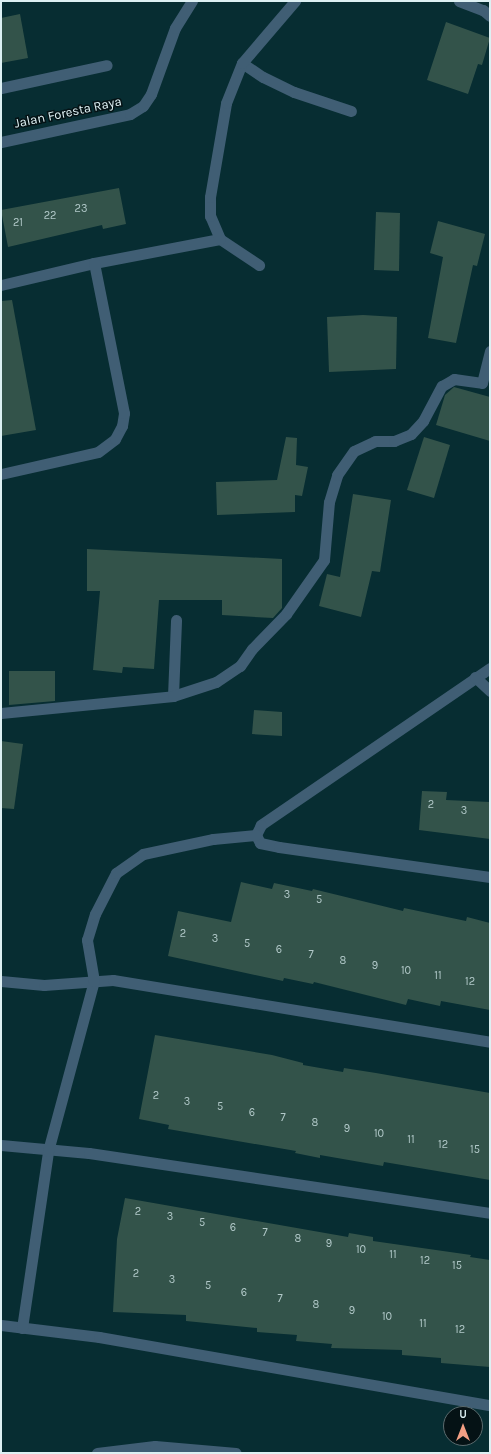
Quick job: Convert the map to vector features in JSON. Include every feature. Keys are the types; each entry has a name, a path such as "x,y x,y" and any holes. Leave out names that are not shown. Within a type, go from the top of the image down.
{"street":[{"name":"Jalan Foresta Raya","path":"1,142 130,114 143,106 151,94 176,28 192,1"},
{"path":"259,265 220,239 210,216 210,197 226,103 242,63 295,1"},
{"path":"459,1 483,10 490,16"},
{"path":"242,63 294,92 351,111"},
{"path":"1,88 107,65"},
{"path":"1,285 94,263 220,239"},
{"path":"1,474 98,452 115,439 122,426 124,413 94,263"},
{"path":"1,713 173,696 216,682 240,666 252,649 286,614 324,560 330,502 335,482 354,451 375,441 394,441 411,434 423,421 442,386 454,379 486,386 490,351"},
{"path":"173,696 176,620"},
{"path":"256,835 261,825 490,668"},
{"path":"475,677 490,691"},
{"path":"256,835 260,843 273,846 490,877"},
{"path":"22,1328 48,1151 94,981 87,940 95,914 116,873 143,854 213,839 256,835"},
{"path":"1,981 44,985 113,980 490,1042"},
{"path":"1,1145 48,1151 89,1153 490,1213"},
{"path":"1,1325 99,1337 490,1405"},
{"path":"97,1453 154,1449 236,1453"}],"building":[{"path":"20,14 28,58 1,63 1,18"},
{"path":"446,22 490,38 482,65 478,64 468,94 427,80"},
{"path":"119,188 126,224 103,229 102,225 8,247 1,210"},
{"path":"376,212 400,213 399,271 374,270"},
{"path":"438,221 485,234 477,266 473,265 456,343 428,338 443,257 430,253"},
{"path":"12,300 36,430 1,436 1,301"},
{"path":"363,315 397,317 396,369 329,372 327,317"},
{"path":"454,387 490,397 490,441 436,425 445,395"},
{"path":"286,437 297,438 296,465 308,467 302,496 295,495 295,512 217,515 216,482 277,480"},
{"path":"424,437 450,445 434,498 407,490"},
{"path":"353,494 391,500 380,572 372,571 361,617 319,606 327,574 340,577"},
{"path":"87,549 282,559 282,608 273,618 222,615 222,600 159,600 154,669 123,667 122,673 93,670 100,591 87,591"},
{"path":"9,671 55,671 55,701 9,705"},
{"path":"254,710 282,712 282,736 252,734"},
{"path":"1,741 23,744 14,809 1,808"},
{"path":"422,791 447,792 446,800 490,802 490,839 419,830"},
{"path":"241,882 272,889 274,883 312,891 313,889 403,911 404,908 466,921 467,917 490,923 490,1010 441,1001 440,1006 408,999 406,1005 314,982 313,984 284,978 283,981 168,956 178,911 231,922"},
{"path":"155,1035 272,1055 303,1063 303,1065 343,1072 344,1068 490,1093 490,1180 384,1162 383,1166 320,1155 320,1158 295,1153 296,1151 168,1129 169,1125 139,1119"},
{"path":"125,1198 348,1237 349,1233 373,1237 373,1241 471,1255 470,1257 490,1260 490,1367 441,1363 441,1358 402,1355 402,1350 331,1348 332,1344 296,1341 297,1335 257,1332 257,1328 186,1321 186,1315 113,1312 117,1239"}]}
